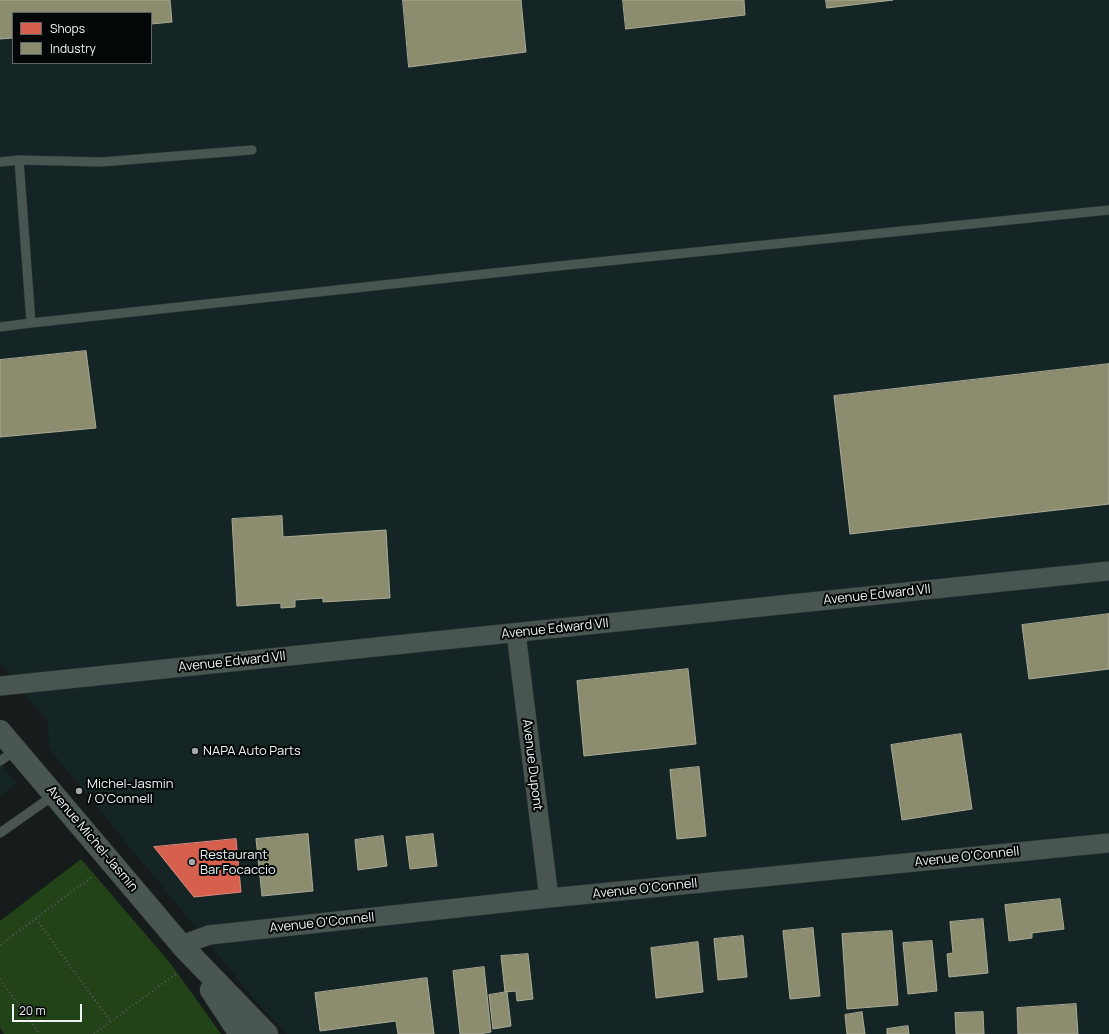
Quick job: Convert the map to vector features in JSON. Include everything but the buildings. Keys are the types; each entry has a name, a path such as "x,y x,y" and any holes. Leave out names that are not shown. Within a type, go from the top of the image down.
{"main road":[{"name":"Avenue Michel-Jasmin","path":"0,731 8,755 54,795 183,947 266,1034"},
{"name":"Avenue Michel-Jasmin","path":"183,947 240,1034"}],"street":[{"name":"Avenue Edward VII","path":"0,686 1109,571"},
{"name":"Avenue Dupont","path":"516,633 549,898"},
{"name":"Avenue O'Connell","path":"183,947 190,942 209,935 549,898 1109,843"}],"lane":[{"path":"0,162 19,160 101,162 252,150"},
{"path":"19,160 31,323"},
{"path":"0,327 568,265 1109,210"},
{"path":"0,833 54,795"}],"path":[{"path":"0,945 95,875"},
{"path":"36,919 111,1022"},
{"path":"94,1034 177,973"},
{"path":"0,978 40,1034"}],"shaded area":[{"path":"0,0 1109,0 1109,1034 286,1034 254,999 49,748 48,722 0,662"},
{"path":"0,763 17,783 0,796"}],"green space":[{"path":"81,859 171,964 221,1034 4,1034 0,1028 0,921"}],"place":[{"name":"NAPA Auto Parts","path":"195,751"},
{"name":"Michel-Jasmin / O'Connell","path":"79,791"},
{"name":"Restaurant Bar Focaccio","path":"192,862"}]}
